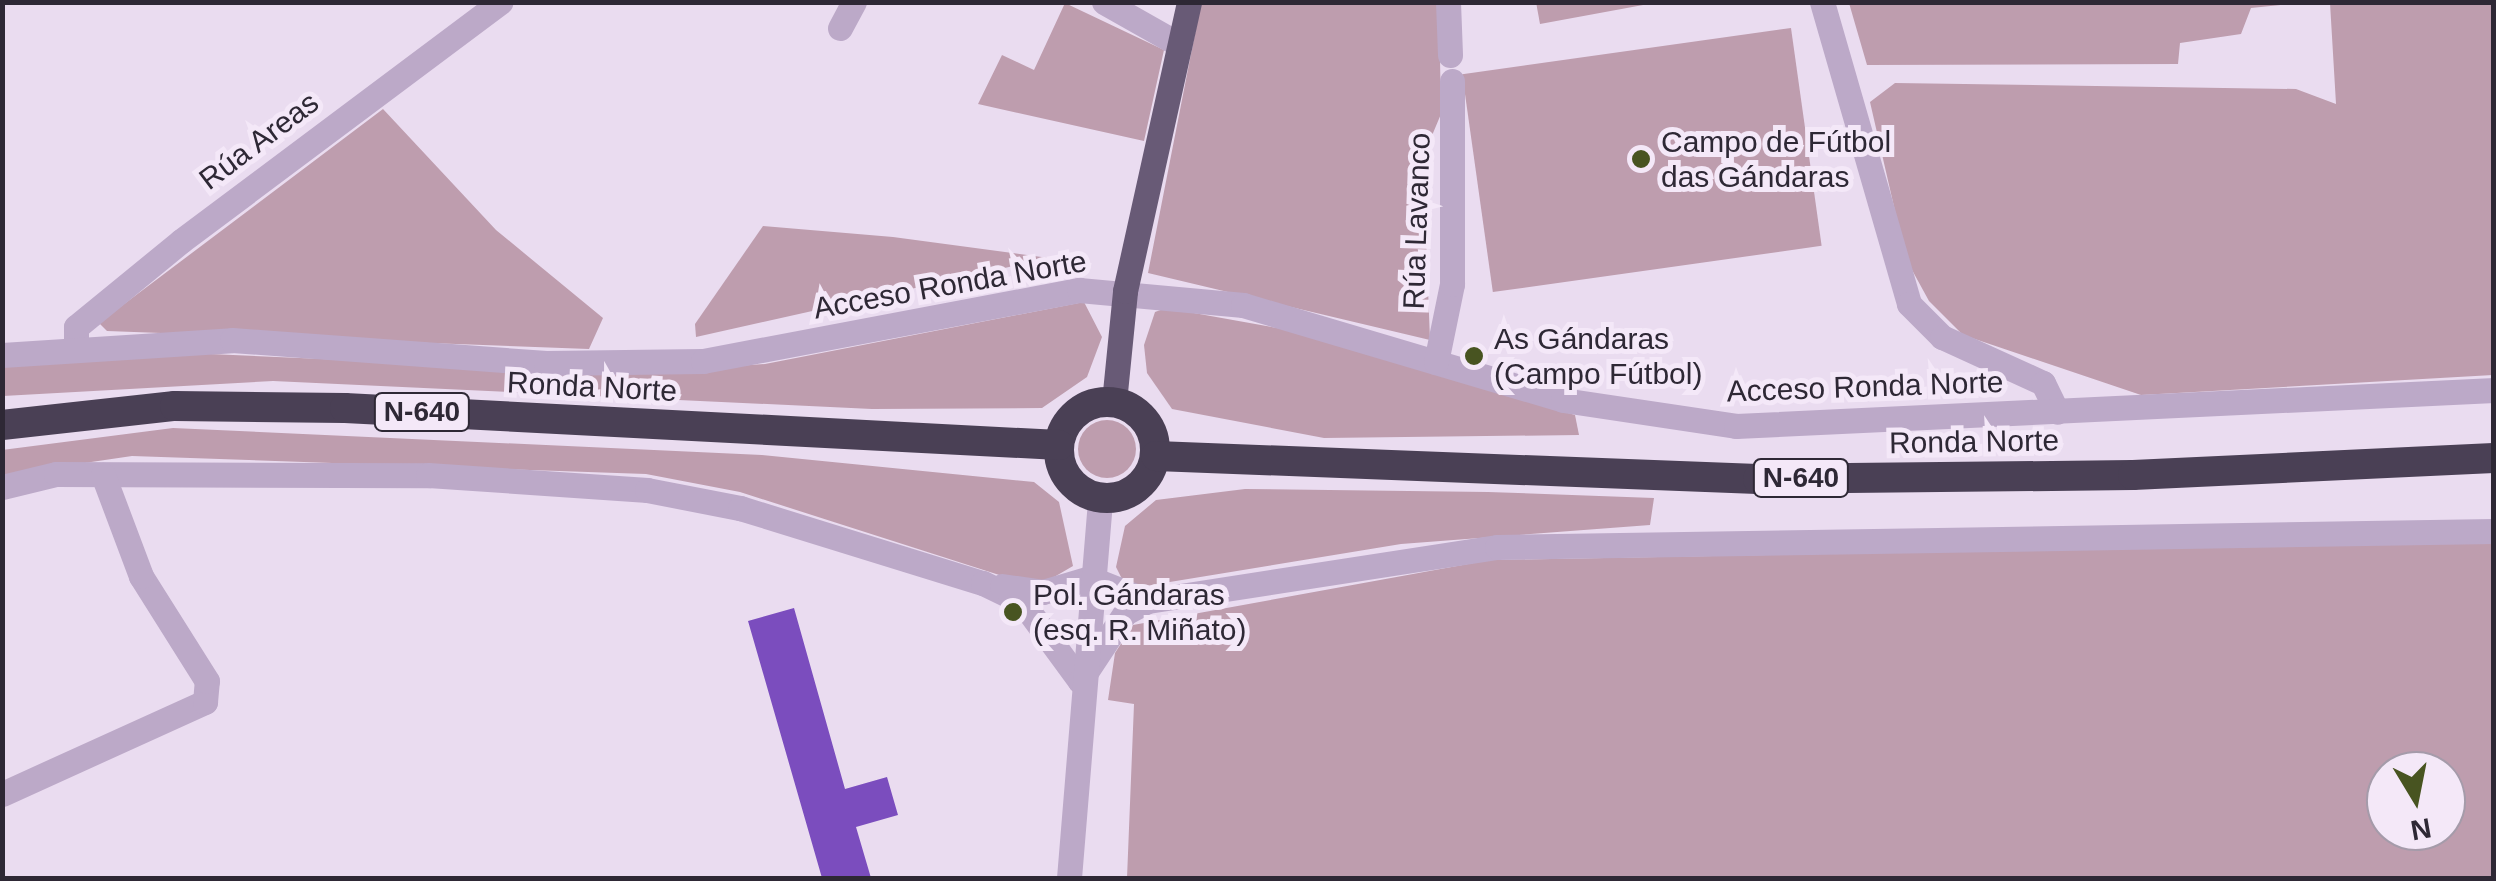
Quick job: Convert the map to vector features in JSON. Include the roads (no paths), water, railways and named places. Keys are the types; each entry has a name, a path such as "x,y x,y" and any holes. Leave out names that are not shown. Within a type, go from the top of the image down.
{"highway":[{"path":"1114,402 1150,426 1156,456 1142,483 1100,498 1065,473 1059,445 1072,417 1114,402"},
{"name":"Ronda Norte","path":"2,425 175,406 345,408 1059,445"},
{"name":"Ronda Norte","path":"1156,456 1758,478 2134,475 2494,458"}],"main road":[{"path":"1114,402 1125,291 1189,2"}],"street":[{"name":"Rúa Areas","path":"76,344 76,327 181,240 500,2"},
{"path":"840,28 854,2"},
{"path":"1104,2 1180,45"},
{"name":"Rúa Lavanco","path":"1436,362 1452,284 1448,2"},
{"path":"1822,2 1909,304 1942,336 2043,383 2057,412"},
{"name":"Acceso Ronda Norte","path":"2,355 76,344 232,340 546,362 703,361 1079,290 1125,291 1243,306 1636,415 1736,426 2494,390"},
{"path":"2,487 103,475 428,475 628,488 740,508 984,583 1043,592 1090,578 1148,602"},
{"path":"2,794 205,702 207,680 141,576 103,475"},
{"path":"1070,878 1080,681 1100,498"},
{"path":"1080,681 1125,613 1148,602 1546,544 2494,531"},
{"path":"984,583 1022,602 1080,681"}],"place":[{"name":"Campo de Fútbol das Gándaras","path":"1641,159"},
{"name":"As Gándaras (Campo Fútbol)","path":"1474,356"},
{"name":"Pol. Gándaras (esq. R. Miñato)","path":"1013,612"}]}
